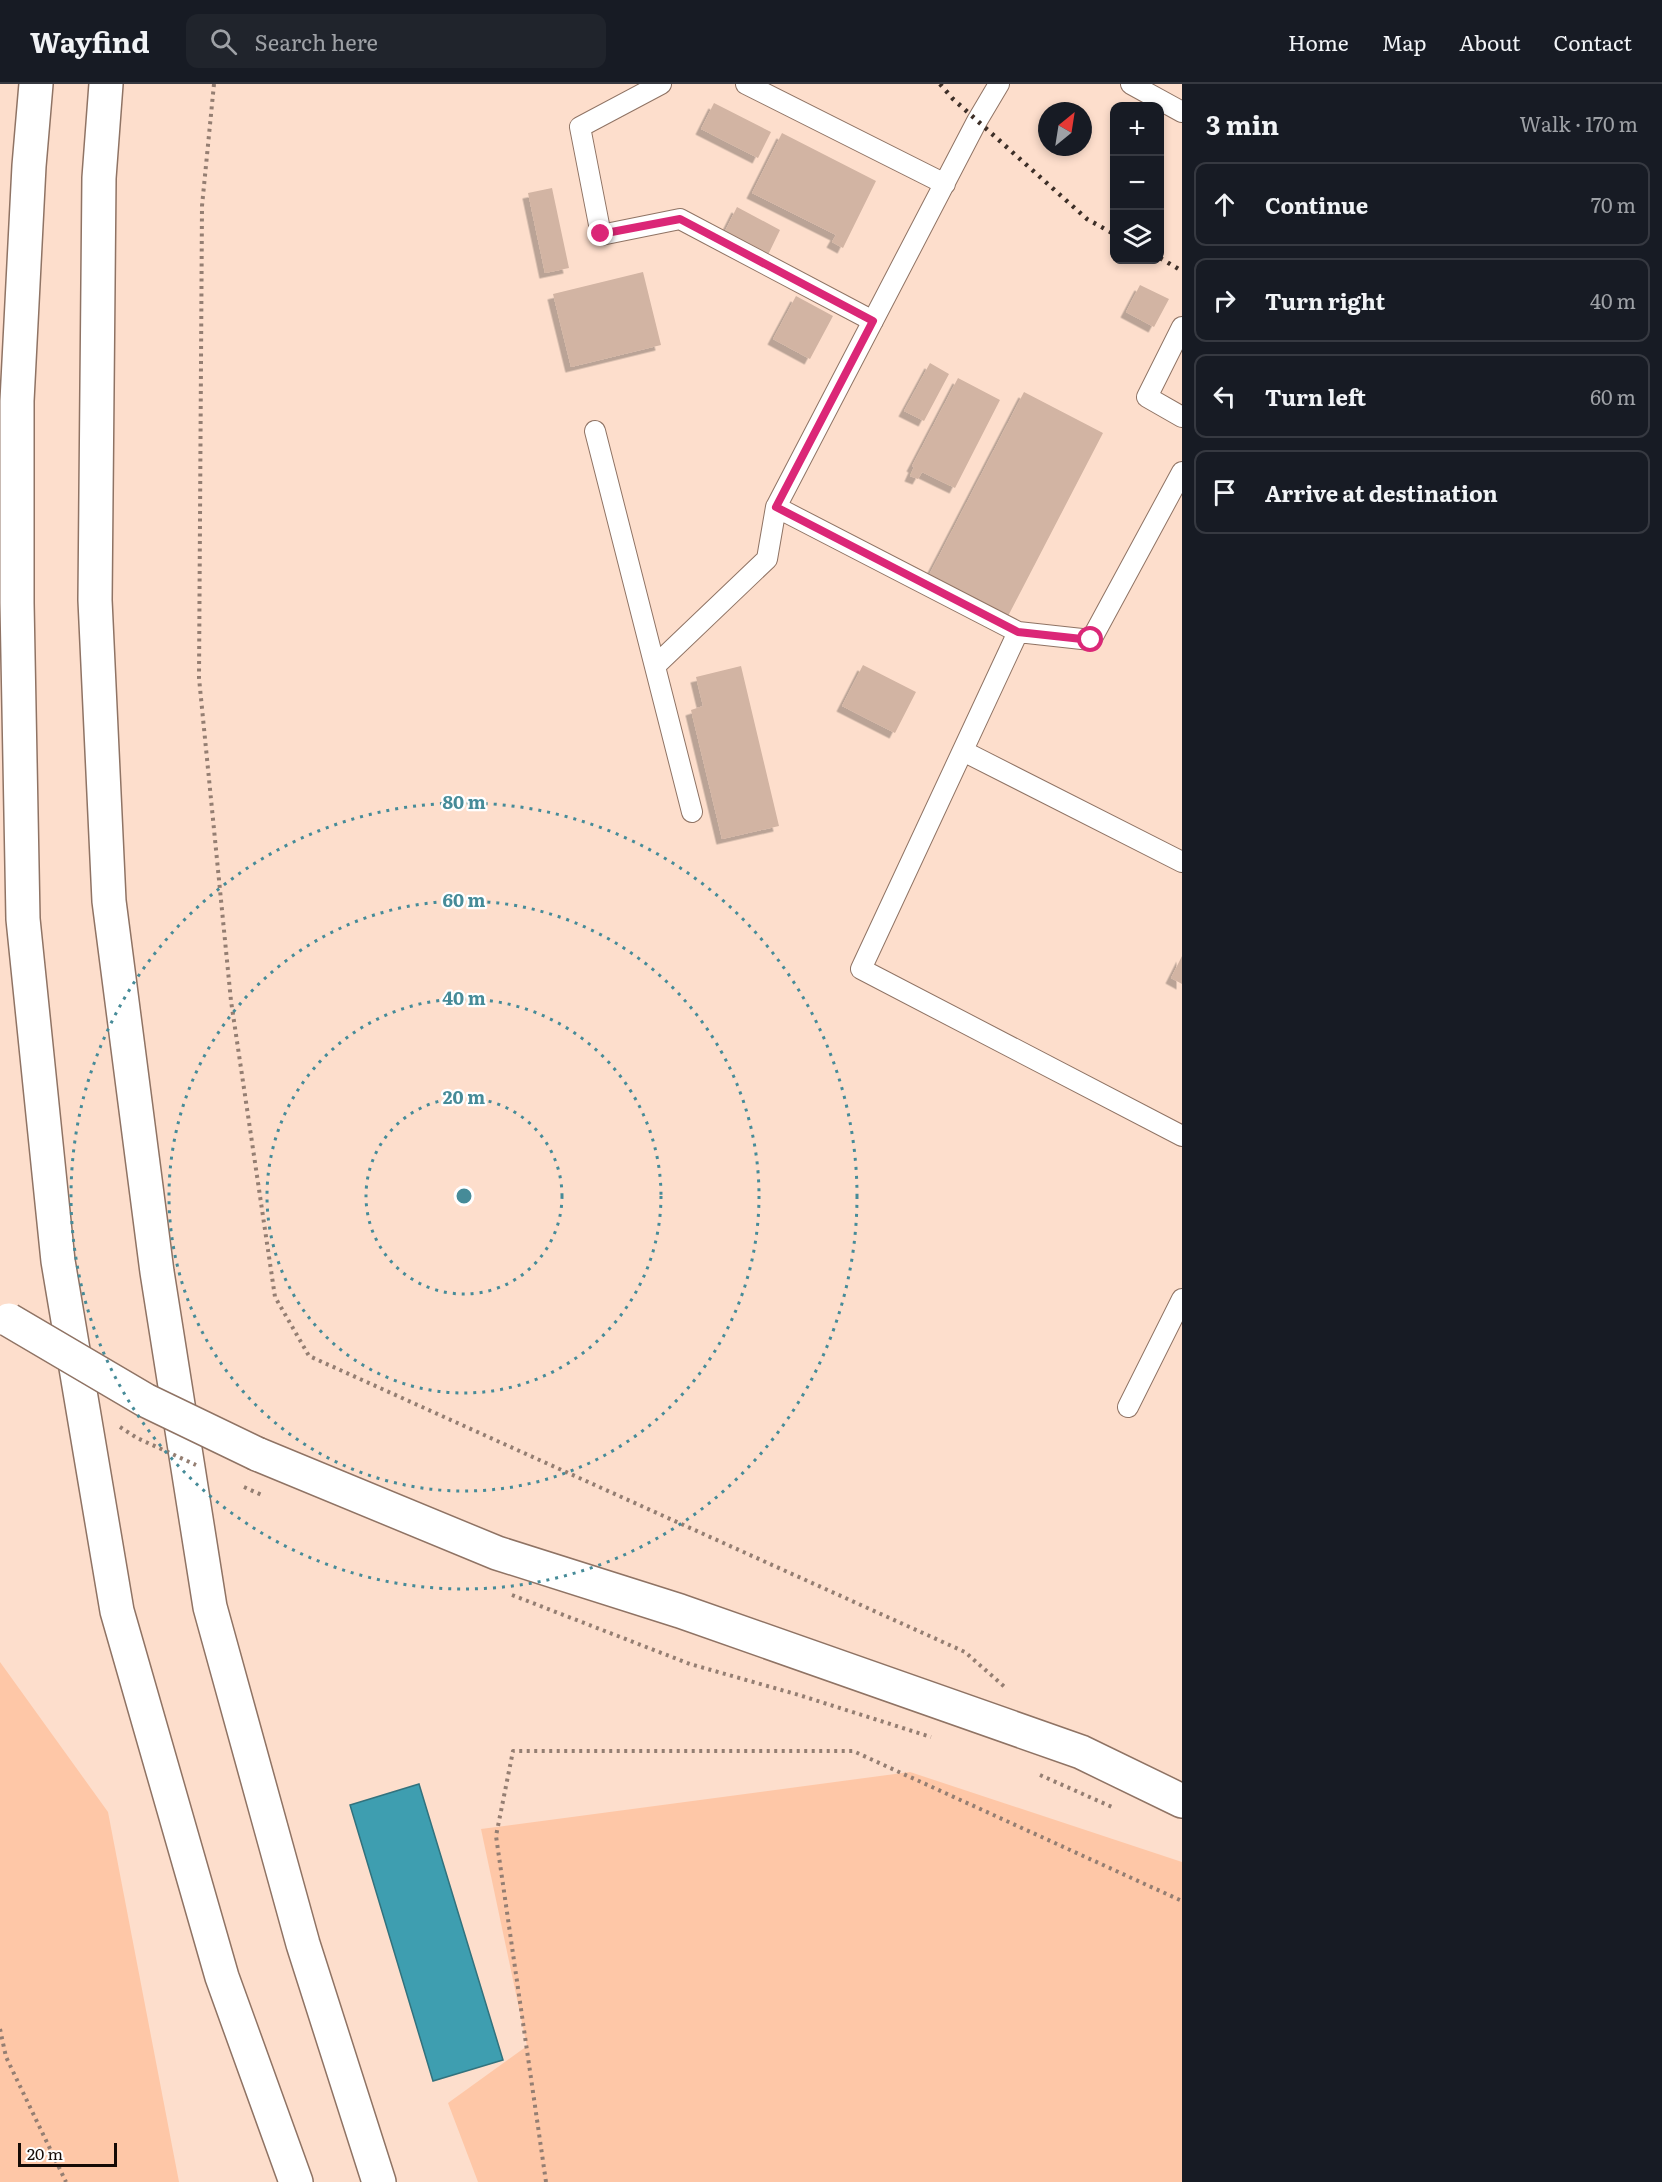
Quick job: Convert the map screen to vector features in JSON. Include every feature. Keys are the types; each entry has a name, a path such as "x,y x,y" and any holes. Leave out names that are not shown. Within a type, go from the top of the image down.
{"main road":[{"path":"36,84 29,166 17,401 17,603 23,919 58,1262 117,1611 222,1977 296,2182"},
{"path":"106,84 99,178 95,611 109,901 157,1272 210,1607 303,1944 379,2182"},
{"path":"5,1317 145,1400 257,1454 497,1553 680,1611 1081,1752 1182,1800"}],"lane":[{"path":"661,84 580,127 601,234 680,219 873,321"},
{"path":"746,84 945,184"},
{"path":"656,664 767,559 776,507 999,84"},
{"path":"1131,84 1182,112"},
{"path":"1182,327 1147,397 1182,417"},
{"path":"0,366 17,401"},
{"path":"595,431 692,812"},
{"path":"776,507 1018,632 1091,640 1182,472"},
{"path":"1018,632 861,969 1182,1136"},
{"path":"963,750 1182,862"},
{"path":"1128,1407 1182,1299"}],"path":[{"path":"214,84 202,206 199,678 231,1001 275,1297 309,1356 964,1652 1009,1690"},
{"path":"264,1496 274,1500"},
{"path":"504,1593 690,1664 800,1695 942,1741"},
{"path":"546,2182 496,1836 513,1752 853,1751 1182,1901"},
{"path":"1029,1771 1117,1809"},
{"path":"0,2029 6,2057 66,2182"}],"shaded area":[{"path":"0,1662 108,1812 179,2182 0,2182"},
{"path":"910,1772 1182,1862 1182,2182 478,2182 448,2103 527,2046 481,1829"}],"water":[{"path":"419,1784 503,2060 433,2081 350,1805"}],"building":[{"path":"714,103 771,132 758,158 701,129"},
{"path":"782,133 876,181 843,248 832,242 836,235 752,193"},
{"path":"552,188 569,268 545,273 528,193"},
{"path":"737,207 780,230 766,259 722,237"},
{"path":"643,272 661,345 571,367 553,294"},
{"path":"1140,285 1169,299 1154,327 1126,312"},
{"path":"796,296 833,316 810,359 773,339"},
{"path":"930,363 949,374 924,421 904,411"},
{"path":"958,378 1000,400 955,488 922,472 918,479 910,476 914,467 912,466"},
{"path":"1024,392 1103,433 1006,620 927,579"},
{"path":"863,665 916,692 895,733 842,706"},
{"path":"741,666 779,826 722,839 691,710 703,706 696,677"},
{"path":"1182,956 1182,984 1171,978"}],"railway":[{"path":"940,84 953,99 1087,219 1110,232"},
{"path":"1164,260 1182,271"}],"route":[{"path":"601,234 680,219 873,321 776,507 1018,632 1091,640"}]}
